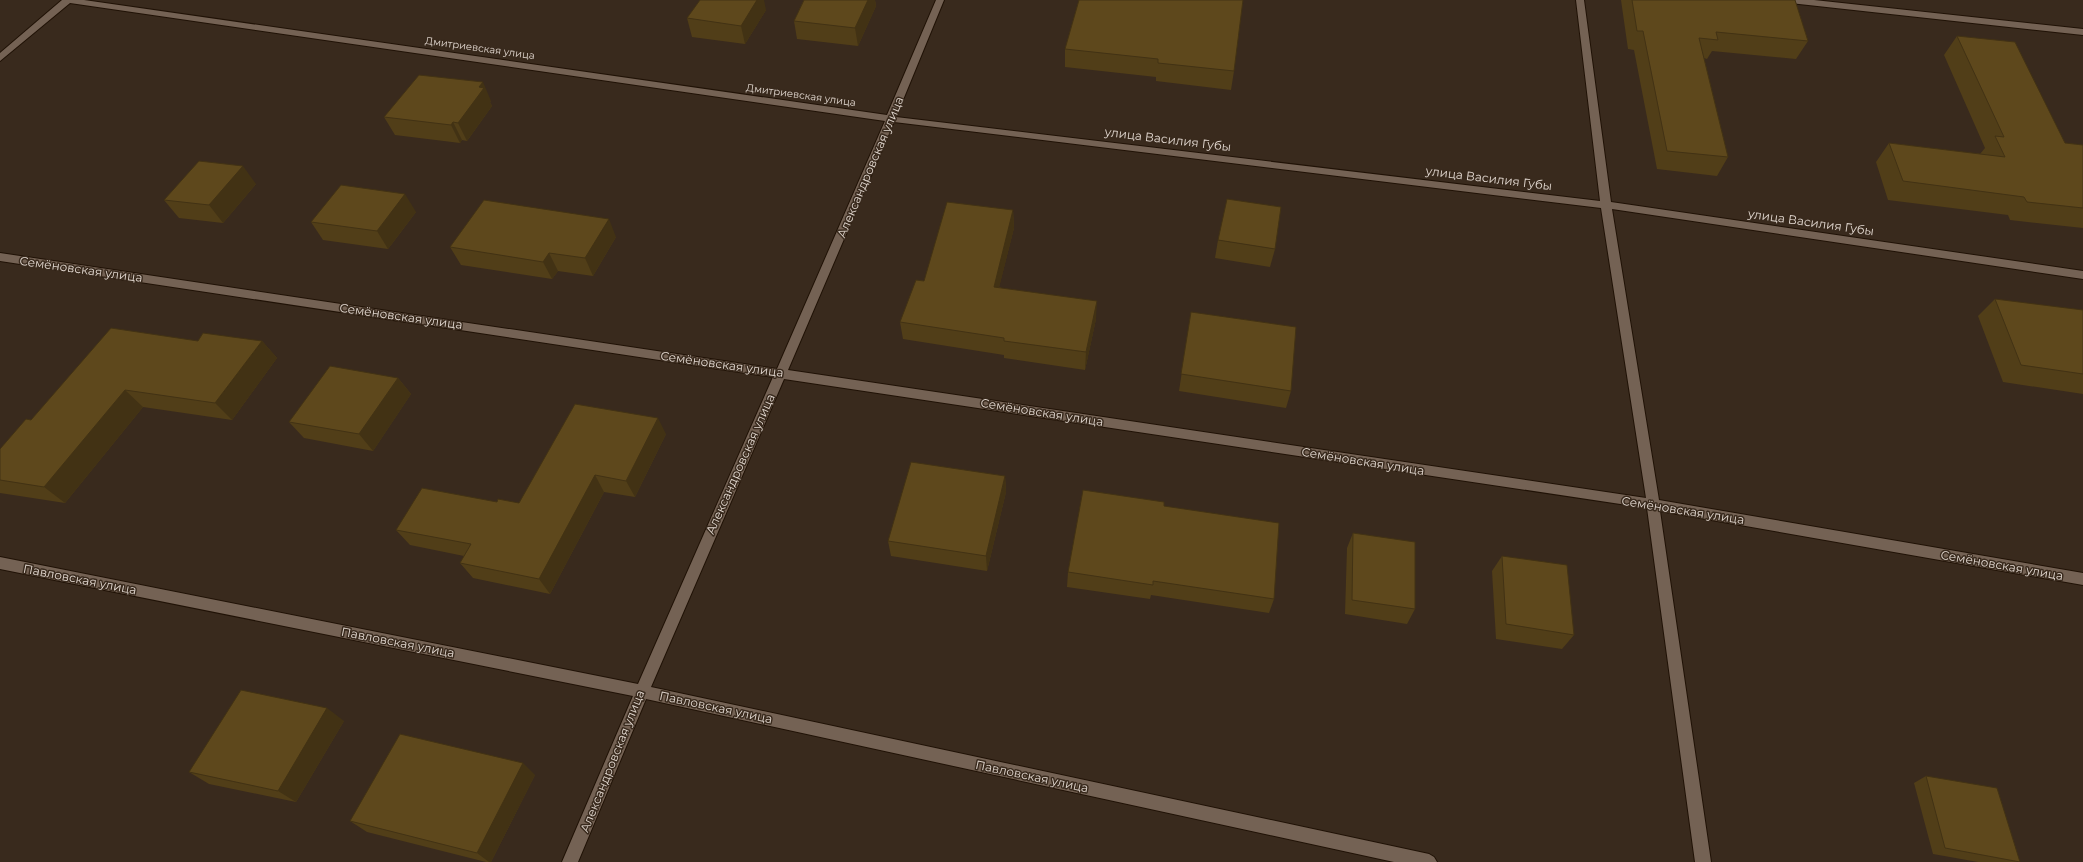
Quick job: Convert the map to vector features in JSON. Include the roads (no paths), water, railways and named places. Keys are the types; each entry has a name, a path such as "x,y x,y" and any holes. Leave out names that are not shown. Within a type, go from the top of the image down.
{"street":[{"name":"Дмитриевская улица","path":"66,0 891,119"},
{"path":"0,58 69,0"},
{"name":"Александровская улица","path":"570,862 641,690 891,119 940,0"},
{"path":"1580,0 1606,205 1653,504 1703,862"},
{"path":"1790,0 2083,32"},
{"name":"улица Василия Губы","path":"891,119 1606,205 2083,275"},
{"name":"Семёновская улица","path":"0,256 1653,504 2083,579"},
{"name":"Павловская улица","path":"0,562 641,690 1429,862"}]}
